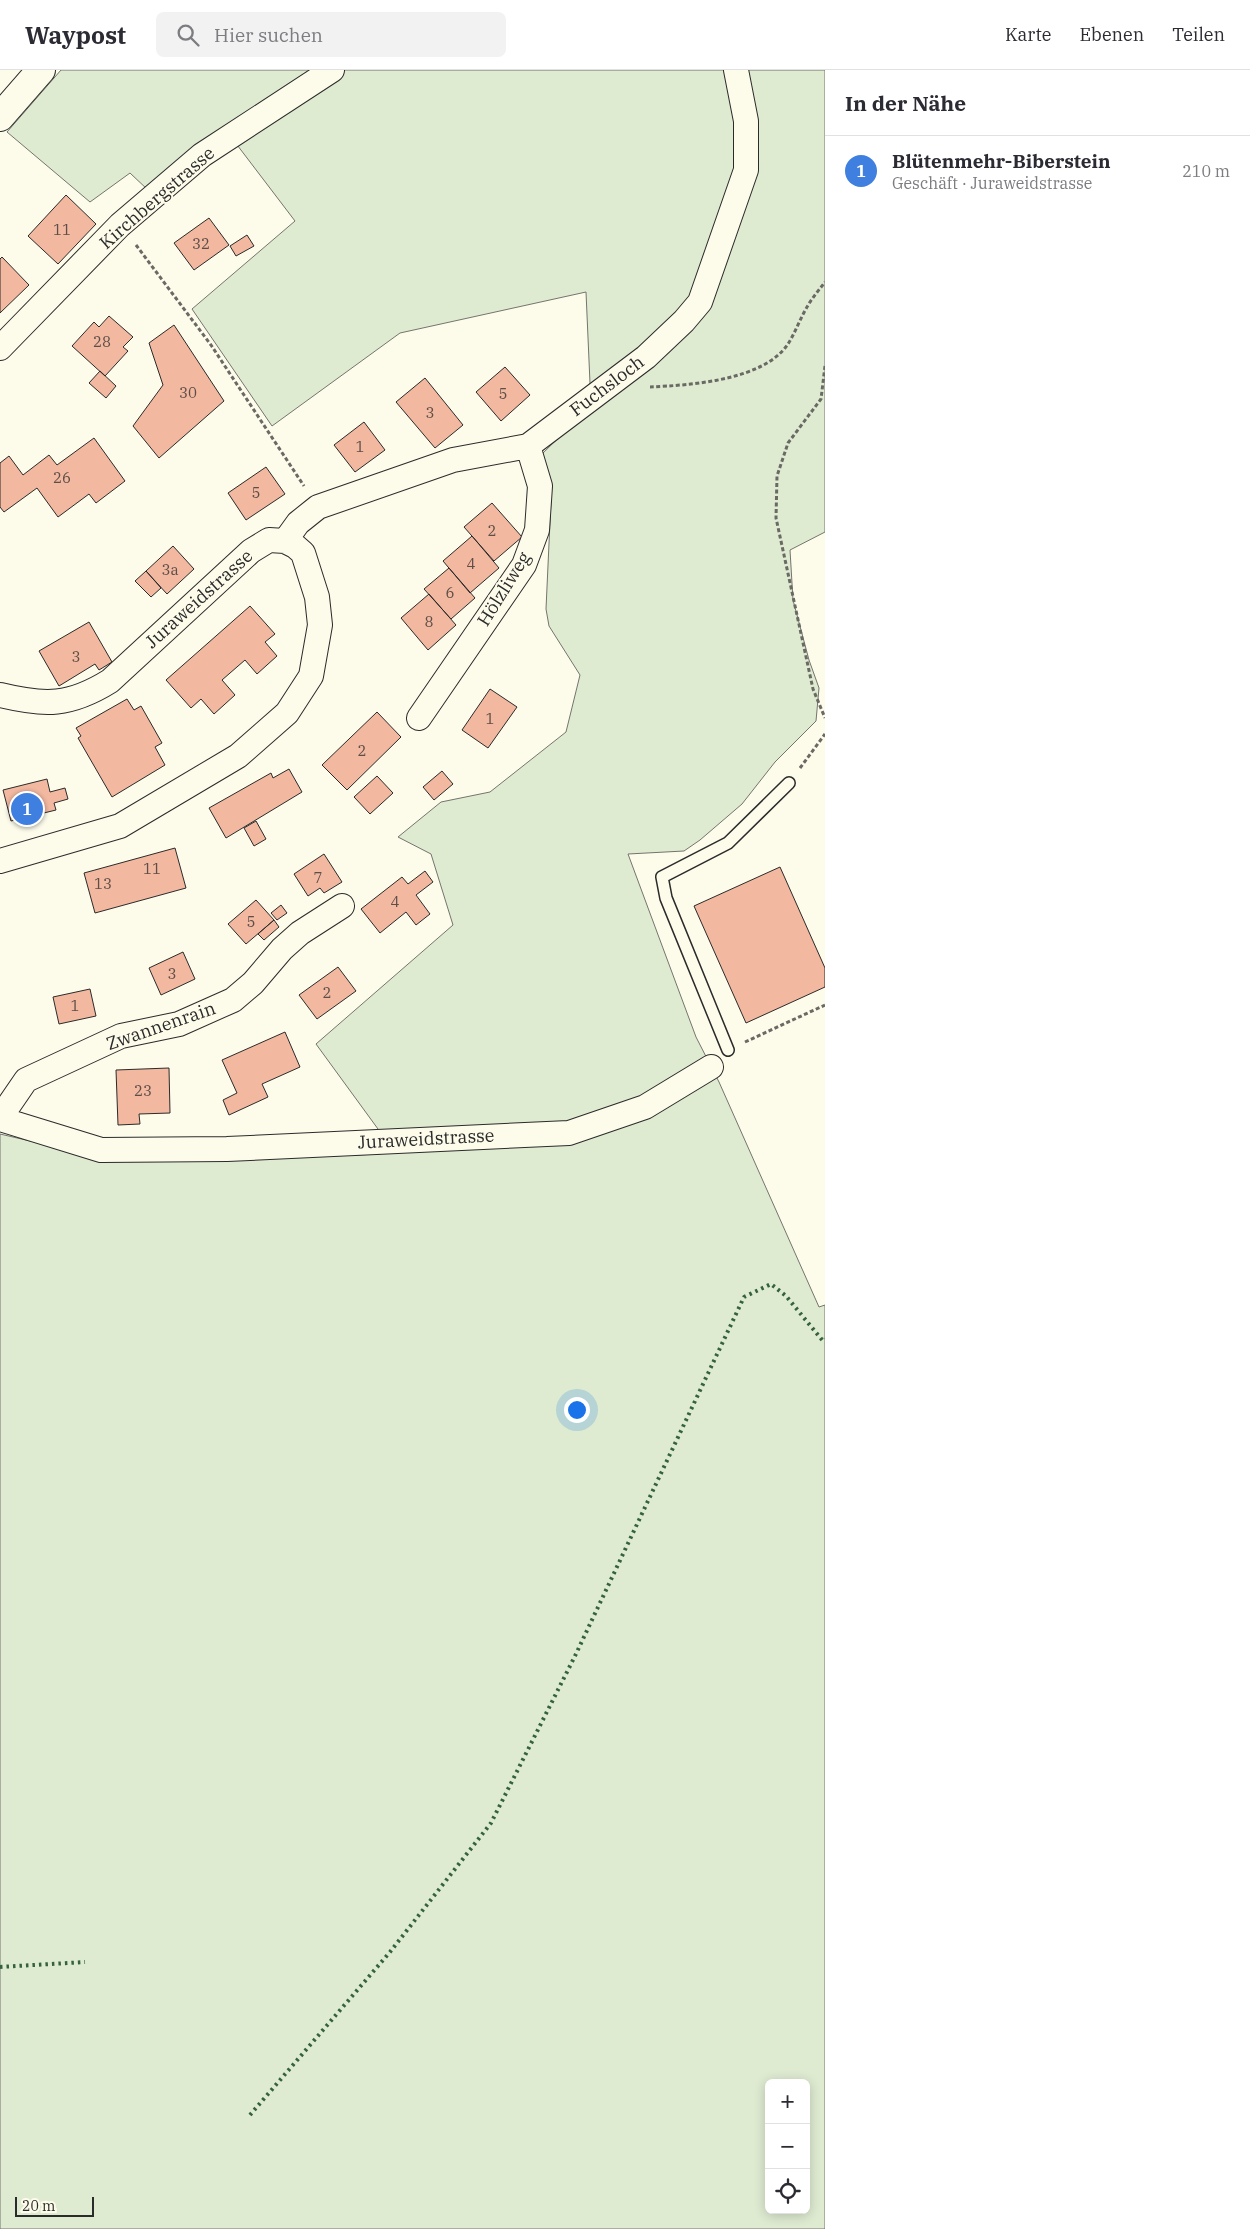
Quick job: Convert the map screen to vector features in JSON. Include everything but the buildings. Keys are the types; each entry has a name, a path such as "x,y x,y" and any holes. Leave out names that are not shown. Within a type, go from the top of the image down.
{"street":[{"path":"0,117 41,70"},
{"name":"Kirchbergstrasse","path":"0,348 120,225 202,155 332,70"},
{"name":"Fuchsloch","path":"285,541 298,522 318,507 453,460 528,446 646,358 684,321 700,302 746,170 746,121 736,70"},
{"name":"Hölzliweg","path":"419,718 524,565 537,530 540,486 528,446"},
{"name":"Juraweidstrasse","path":"0,695 48,703 72,700 89,694 110,681 251,550 269,540 285,541"},
{"path":"0,861 120,826 238,756 287,712 311,676 320,625 317,597 303,553 285,541"},
{"name":"Zwannenrain","path":"0,1119 26,1080 121,1036 179,1024 233,1000 253,983 294,938 342,906"},
{"name":"Juraweidstrasse","path":"0,1119 101,1150 227,1149 569,1133 645,1107 711,1067"}],"lane":[{"path":"728,1050 666,898 662,877 728,843 789,783"}],"path":[{"path":"120,225 212,345 318,507"},
{"path":"645,387 703,383 758,368 776,358 788,344 808,305 825,282"},
{"path":"825,366 821,399 788,443 777,476 776,518 813,689 825,718"},
{"path":"789,783 825,734"},
{"path":"728,1050 825,1005"}],"green space":[{"path":"61,70 825,70 825,532 790,550 793,600 809,660 819,688 816,721 775,762 742,804 700,840 684,851 628,854 696,1037 719,1082 819,1307 825,1305 825,2229 0,2229 0,1134 82,1153 228,1160 380,1154 378,1129 316,1044 453,925 431,854 398,837 441,802 490,792 566,732 580,675 549,626 546,609 551,500 542,454 591,406 586,292 400,333 272,426 192,309 295,221 228,133 148,190 130,173 90,202 7,132"}],"hedge":[{"path":"250,2115 390,1952 491,1823 575,1656 744,1297 771,1284 786,1296 823,1341 825,1339"},
{"path":"0,1967 85,1962"}],"place":[{"name":"Blütenmehr-Biberstein","path":"27,809"}]}
